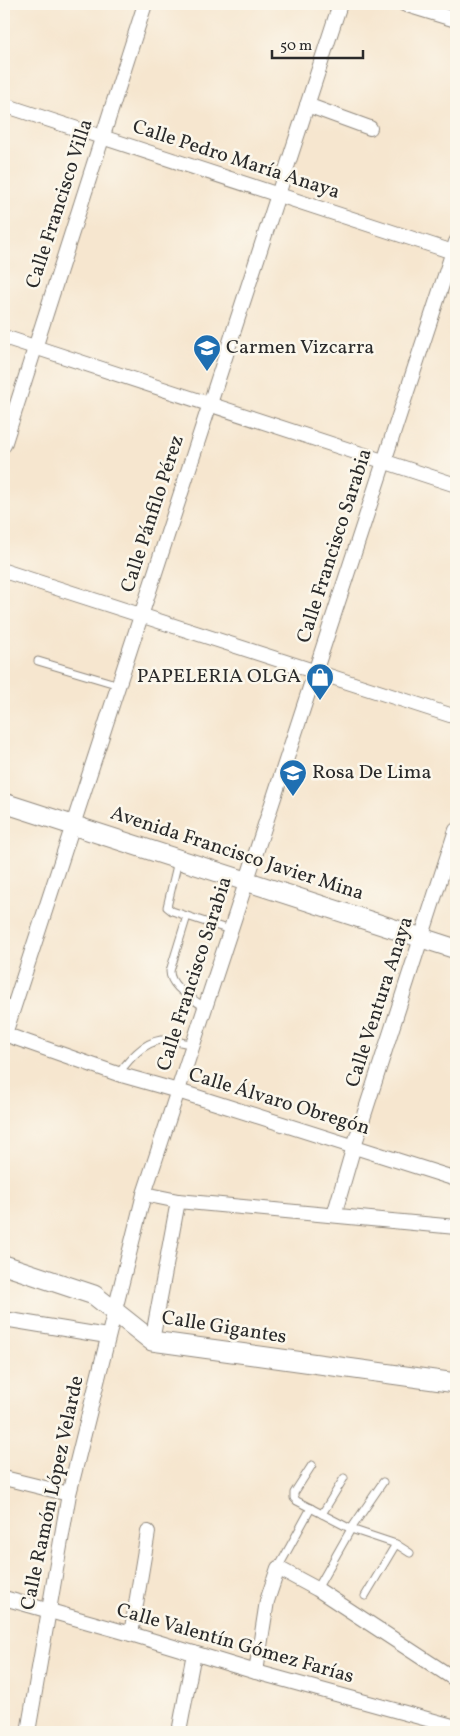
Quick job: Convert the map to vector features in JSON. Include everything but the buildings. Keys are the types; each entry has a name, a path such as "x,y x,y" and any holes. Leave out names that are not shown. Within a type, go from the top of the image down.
{"main road":[{"name":"Avenida Francisco Javier Mina","path":"4,803 456,949"},
{"name":"Calle Gigantes","path":"4,1265 116,1301 152,1341 456,1383"}],"street":[{"name":"Calle Francisco Villa","path":"4,445 145,4"},
{"name":"Calle Pánfilo Pérez","path":"4,1035 340,4"},
{"path":"404,4 456,20"},
{"name":"Calle Pedro María Anaya","path":"4,105 278,195 455,249"},
{"path":"307,105 370,128"},
{"name":"Calle Francisco Sarabia","path":"116,1301 144,1194 192,1044 206,1008 246,881 455,249"},
{"path":"4,337 456,484"},
{"path":"4,571 456,717"},
{"name":"Calle Ventura Anaya","path":"334,1216 354,1146 456,830"},
{"name":"Calle Álvaro Obregón","path":"4,1035 118,1074 178,1091 456,1179"},
{"path":"144,1194 178,1201 456,1227"},
{"path":"152,1341 178,1201"},
{"name":"Calle Ramón López Velarde","path":"28,1732 69,1494 116,1301"},
{"path":"4,1319 107,1336"},
{"path":"4,1478 69,1494"},
{"path":"131,1634 148,1532"},
{"path":"256,1672 267,1601 278,1568 317,1589 456,1680"},
{"name":"Calle Valentín Gómez Farías","path":"4,1598 256,1672 456,1727"},
{"path":"179,1732 194,1653"}],"lane":[{"path":"38,661 118,685"},
{"path":"178,859 167,907 187,916 230,930"},
{"path":"187,916 170,976 175,986 206,1008"},
{"path":"118,1074 133,1055 150,1044 162,1040 192,1044"},
{"path":"312,1465 294,1496 296,1501 351,1528 396,1544 410,1553"},
{"path":"322,1514 344,1478"},
{"path":"317,1589 351,1528 383,1482"},
{"path":"278,1568 311,1508"},
{"path":"365,1596 396,1544"}],"place":[{"name":"Carmen Vizcarra","path":"207,372"},
{"name":"PAPELERIA OLGA","path":"320,701"},
{"name":"Rosa De Lima","path":"293,797"}]}
